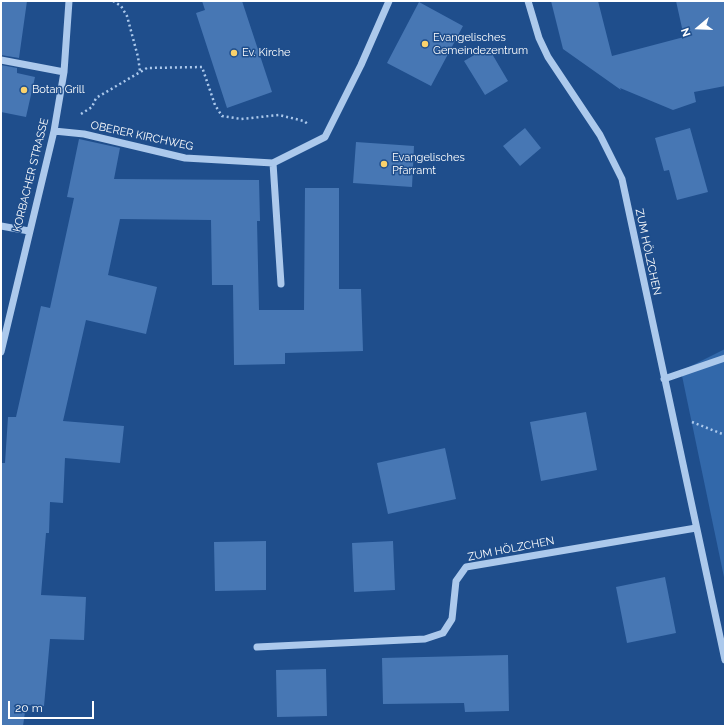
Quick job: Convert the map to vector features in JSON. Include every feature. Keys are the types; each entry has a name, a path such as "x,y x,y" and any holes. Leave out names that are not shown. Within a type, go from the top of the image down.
{"street":[{"name":"KORBACHER STRASSE","path":"1,352 54,131 64,72 69,1"},
{"path":"325,137 361,65 389,1"},
{"name":"ZUM HÖLZCHEN","path":"528,1 538,38 548,57 600,135 622,179 725,660"},
{"path":"1,60 64,72"},
{"name":"OBERER KIRCHWEG","path":"54,131 84,134 186,158 272,163 325,137"},
{"path":"272,163 281,284"},
{"path":"1,226 29,232"},
{"path":"664,379 725,358"},
{"name":"ZUM HÖLZCHEN","path":"257,647 425,639 443,633 452,619 456,581 466,567 696,528"}],"path":[{"path":"113,1 121,6 126,16 138,57 140,72"},
{"path":"54,131 92,107 96,98 147,68 202,67 215,105 222,116 241,118 279,116 304,122 325,137"},
{"path":"672,416 698,424 725,435"}],"shaded area":[{"path":"725,349 725,582 681,371"}],"building":[{"path":"1,1 27,1 19,58 1,55"},
{"name":"Ev. Kirche","path":"202,1 242,1 272,92 227,108 196,13 205,10"},
{"path":"551,1 598,1 612,56 684,37 676,1 725,1 725,86 694,92 696,102 673,110 620,88 621,90 563,49"},
{"name":"Evangelisches Gemeindezentrum","path":"419,2 463,26 431,86 387,63"},
{"path":"488,47 508,81 485,95 464,61"},
{"path":"1,65 17,68 17,73 35,77 26,117 1,112"},
{"path":"525,128 541,148 520,166 503,146"},
{"path":"690,128 708,192 677,200 669,170 664,171 655,138"},
{"path":"79,139 120,148 114,179 259,180 260,221 257,221 259,310 304,310 305,188 339,188 339,289 361,289 363,351 285,353 285,364 234,365 233,285 212,285 211,220 120,219 108,275 157,287 146,334 86,320 63,421 124,426 120,463 65,458 63,503 50,502 49,533 46,533 41,595 86,597 84,640 50,639 44,706 26,705 23,726 1,726 1,463 5,463 8,417 16,417 41,306 50,308 74,198 67,197"},
{"name":"Evangelisches Pfarramt","path":"356,142 414,146 412,187 353,183"},
{"path":"586,412 597,470 541,481 530,422"},
{"path":"445,448 456,499 388,514 377,463"},
{"path":"266,541 266,590 215,591 214,542"},
{"path":"393,541 395,590 354,592 352,543"},
{"path":"665,577 676,633 627,643 616,587"},
{"path":"508,655 509,711 465,712 464,703 383,704 382,658"},
{"path":"326,669 327,716 277,717 276,670"}],"place":[{"name":"Evangelisches Gemeindezentrum","path":"425,44"},
{"name":"Ev. Kirche","path":"234,53"},
{"name":"Botan Grill","path":"24,90"},
{"name":"Evangelisches Pfarramt","path":"384,164"}]}
